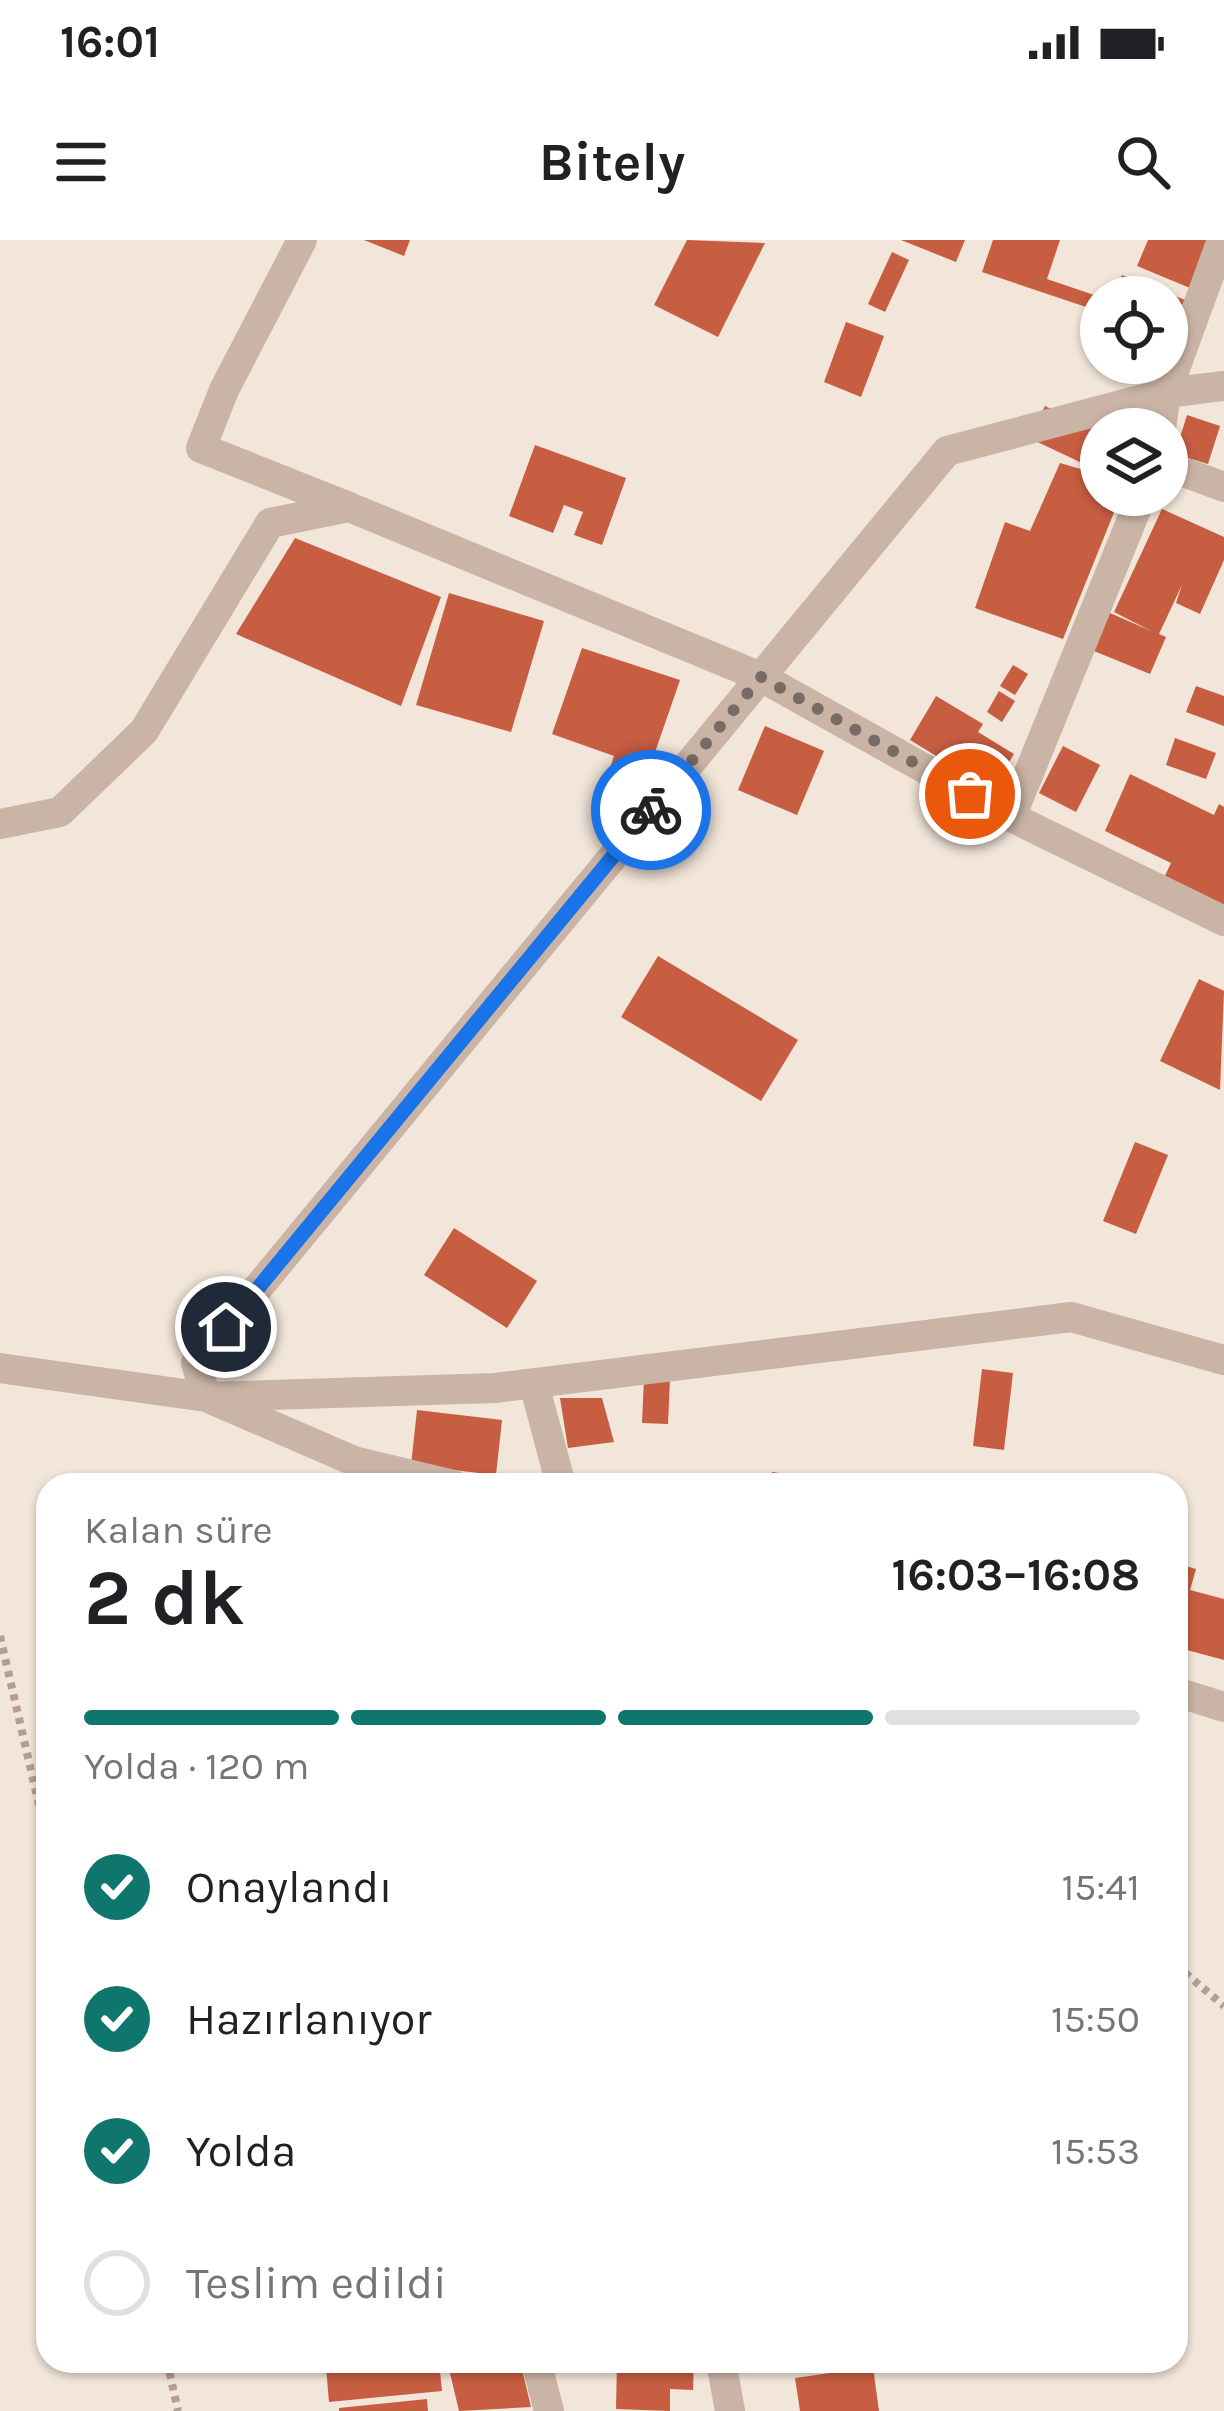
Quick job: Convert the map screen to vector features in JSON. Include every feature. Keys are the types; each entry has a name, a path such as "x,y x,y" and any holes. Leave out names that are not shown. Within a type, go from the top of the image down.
{"street":[{"path":"302,240 224,390 201,448 761,677 1012,817 1224,921"},
{"path":"1164,408 1222,240"},
{"path":"373,1473 206,1397 196,1363 947,451 1166,393 1224,386"},
{"path":"1188,474 1224,487"},
{"path":"0,824 60,812 144,731 270,523 349,507"},
{"path":"1012,817 1134,516"},
{"path":"0,1368 206,1397 534,1384 1071,1317 1224,1360"},
{"path":"534,1384 558,1473"},
{"path":"1188,1696 1224,1707"},
{"path":"539,2373 549,2411"},
{"path":"723,2373 730,2411"}],"path":[{"path":"0,1636 36,1792"},
{"path":"1188,1974 1224,2006"},
{"path":"170,2373 178,2411"}],"building":[{"path":"364,240 410,240 404,256"},
{"path":"687,240 765,243 718,337 654,305"},
{"path":"901,240 965,240 956,262"},
{"path":"993,240 1060,240 1047,279 1080,290 1080,305 982,272"},
{"path":"1148,240 1209,240 1190,288 1188,276 1161,276 1137,266"},
{"path":"892,252 909,260 885,312 868,304"},
{"path":"846,322 884,336 861,397 824,382"},
{"path":"1045,406 1080,423 1080,462 1029,438"},
{"path":"1188,415 1220,426 1208,464 1188,458"},
{"path":"535,445 626,478 602,545 574,535 583,512 564,505 553,533 509,516"},
{"path":"1060,463 1080,469 1080,516 1113,516 1063,639 975,608 1005,522 1030,531"},
{"path":"1159,516 1178,516 1224,537 1224,560 1200,614 1176,603 1182,585 1159,634 1166,637 1150,674 1094,651 1110,613 1151,631 1114,612"},
{"path":"295,538 441,597 401,706 236,634"},
{"path":"449,593 544,621 511,732 416,705"},
{"path":"582,648 680,680 643,787 608,775 614,756 552,734"},
{"path":"1013,665 1028,674 1015,695 1000,686"},
{"path":"1196,686 1224,696 1224,726 1186,712"},
{"path":"999,691 1015,701 1002,722 987,712"},
{"path":"936,696 983,724 978,732 1014,754 992,790 910,740"},
{"path":"765,726 824,751 797,815 738,790"},
{"path":"1175,738 1216,753 1206,779 1166,765"},
{"path":"1063,746 1100,765 1076,812 1039,793"},
{"path":"1130,774 1214,815 1219,804 1224,807 1224,913 1161,884 1171,863 1105,831"},
{"path":"658,956 798,1040 761,1101 621,1017"},
{"path":"1199,979 1224,991 1220,1090 1160,1061"},
{"path":"1135,1142 1168,1155 1136,1234 1103,1221"},
{"path":"454,1228 537,1281 507,1328 424,1275"},
{"path":"982,1369 1013,1373 1004,1450 973,1446"},
{"path":"644,1378 670,1379 668,1424 642,1423"},
{"path":"560,1398 602,1398 614,1442 568,1448"},
{"path":"417,1410 502,1420 496,1473 411,1465"},
{"path":"1188,1567 1196,1569 1190,1590 1224,1599 1224,1660 1188,1650"},
{"path":"327,2373 440,2373 442,2391 329,2402"},
{"path":"450,2373 523,2373 531,2407 459,2411"},
{"path":"617,2373 694,2373 693,2390 670,2389 670,2411 616,2409"},
{"path":"874,2373 879,2411 800,2411 795,2378"},
{"path":"427,2399 428,2411 339,2411 339,2408"}],"way so far":[{"path":"651,810 761,677 970,794"}],"route":[{"path":"226,1327 651,810"}]}
